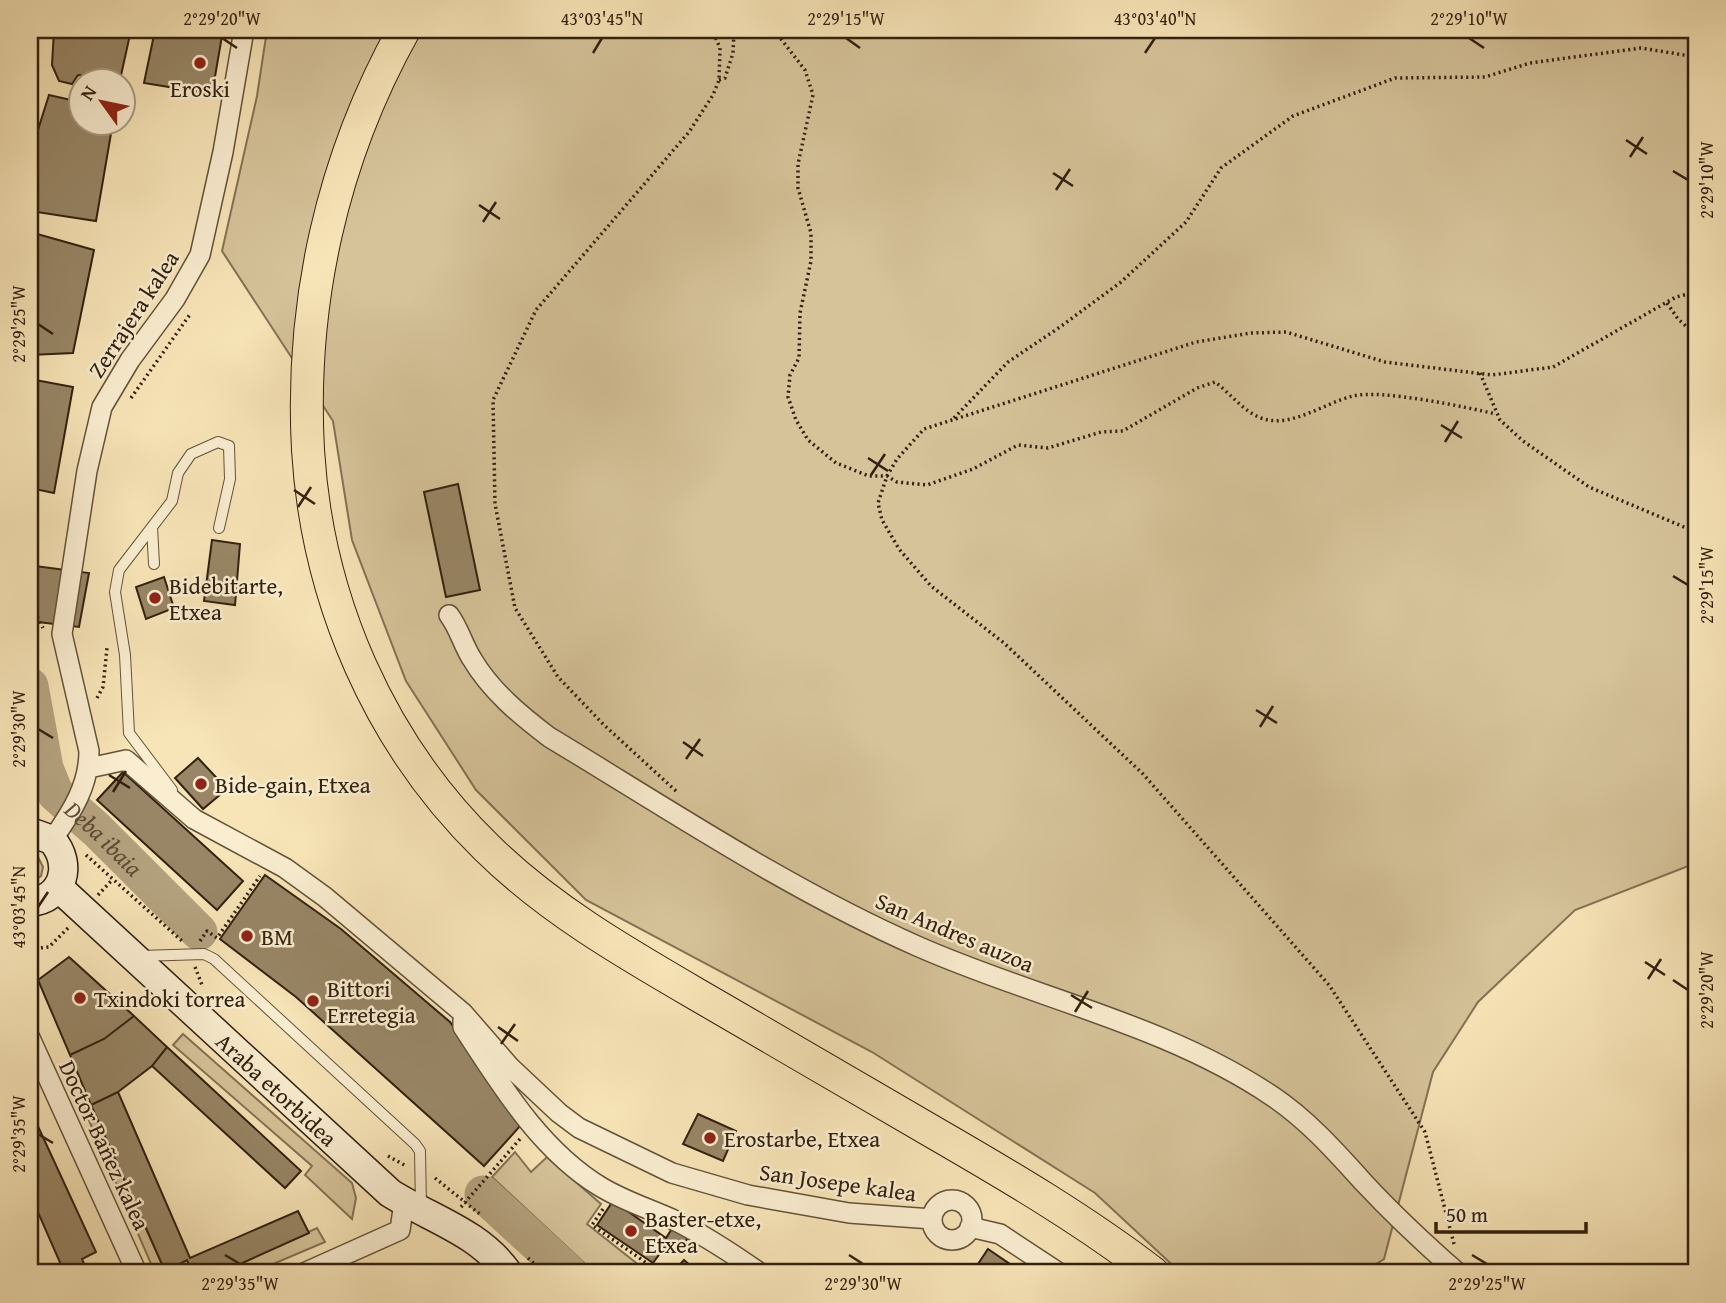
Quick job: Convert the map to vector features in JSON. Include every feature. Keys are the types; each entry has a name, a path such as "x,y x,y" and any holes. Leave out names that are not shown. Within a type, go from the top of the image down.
{"main road":[{"path":"404,30 379,75 355,133 328,217 313,294 306,373 309,463 323,553 351,645 394,732 422,773 486,848 568,915 665,976 1043,1196 1153,1273"}],"street":[{"name":"Zerrajera kalea","path":"47,834 84,789 89,768 89,751 62,634 71,559 102,407 130,360 175,299 200,256 223,152 244,30"},
{"name":"San Andres auzoa","path":"449,615 472,659 495,688 516,712 549,737 800,889 853,916 919,947 1044,996 1120,1022 1249,1082 1273,1097 1316,1132 1422,1241 1458,1273"},
{"name":"San Josepe kalea","path":"89,768 126,760 194,819 271,860 325,897 463,1013 510,1067 559,1114 630,1155 672,1173 748,1195 849,1213 932,1219"},
{"path":"30,902 47,897 58,887 64,863 47,834"},
{"name":"Araba etorbidea","path":"58,887 390,1193 452,1225 515,1263"},
{"path":"463,1013 463,1027 480,1056 533,1125 582,1173 614,1193 674,1221 760,1273"},
{"name":"Doctor Bañez kalea","path":"30,1038 137,1273"},
{"name":"San Josepe kalea","path":"955,1201 967,1207 970,1227 963,1237 951,1240 939,1236 932,1219 942,1203 955,1201"},
{"path":"304,1273 400,1230 413,1206"},
{"path":"970,1227 1000,1234 1059,1273"}],"lane":[{"path":"194,819 128,733 125,655 115,592 119,570 172,501 178,473 191,454 218,442 229,446 232,461 219,528"},
{"path":"152,527 154,564"},
{"path":"131,957 204,954 214,959 415,1144 419,1151 420,1170 413,1206"}],"path":[{"path":"683,797 604,725 558,677 515,608 495,503 493,400 536,310 689,132 719,80 720,48 712,30"},
{"path":"719,80 725,78 729,70 734,30"},
{"path":"774,30 805,70 813,95 798,164 798,188 811,233 811,261 800,313 799,358 790,375 788,397 796,421 808,440 836,463 869,476 887,476 897,482 927,485 973,469 1018,445 1048,448 1101,432 1122,431 1198,388 1215,382 1242,407 1262,419 1286,421 1356,395 1443,403 1496,414"},
{"path":"953,419 1008,362 1121,282 1186,222 1221,168 1293,116 1395,78 1485,77 1530,63 1641,48 1696,57"},
{"path":"1455,1248 1425,1132 1329,985 1143,774 1004,643 931,586 899,549 882,520 878,503 887,476 924,429 1196,342 1251,333 1286,332 1385,362 1492,375 1553,367 1667,303 1696,292"},
{"path":"1667,303 1678,319 1696,335"},
{"path":"1480,373 1496,414 1523,441 1589,487 1696,532"},
{"path":"30,601 36,612"},
{"path":"92,706 103,687 107,647"},
{"path":"47,834 184,944 205,988"},
{"path":"190,954 207,931 217,938 271,860"},
{"path":"468,1194 533,1125"},
{"path":"381,1149 399,1163 420,1170 446,1184 484,1217"},
{"path":"614,1193 593,1225 658,1271 656,1273"},
{"path":"515,1263 544,1273"}],"shaded area":[{"path":"267,30 1696,30 1696,863 1575,910 1478,1002 1433,1072 1384,1259 1362,1273 1181,1273 1095,1193 872,1052 586,900 476,790 406,681 352,540 333,421 222,251 257,96"},
{"path":"30,854 38,857 43,867 41,876 31,882"},
{"path":"183,1034 352,1183 356,1198 352,1219 305,1175 312,1166 173,1045"},
{"path":"91,1105 165,1271 187,1260 193,1273 155,1273 84,1109"},
{"path":"515,1152 531,1172 547,1157 601,1204 587,1224 649,1273 595,1273 492,1177"},
{"path":"317,1228 325,1242 252,1273 220,1273"}],"building":[{"path":"54,30 131,30 123,66 66,66 66,83 59,81 52,65"},
{"path":"155,30 223,30 212,94 144,83"},
{"path":"49,95 66,99 66,136 111,136 96,221 30,211 31,152"},
{"path":"30,232 94,250 73,353 30,355"},
{"path":"30,379 73,387 54,493 30,488"},
{"path":"458,484 480,590 446,597 424,492"},
{"path":"212,540 240,544 235,605 204,601"},
{"path":"35,566 89,573 79,627 30,621 30,596"},
{"name":"Bidebitarte, Etxea","path":"164,577 174,608 146,619 136,587"},
{"name":"Bide-gain, Etxea","path":"198,758 227,789 203,809 175,778"},
{"path":"123,772 243,881 217,910 97,800"},
{"path":"265,875 341,929 450,1022 521,1125 484,1166 296,997 220,939"},
{"name":"Txindoki torrea","path":"69,957 134,1016 104,1039 70,1055 38,980"},
{"path":"134,1016 167,1047 152,1066 118,1092 91,1105 70,1055 104,1039"},
{"path":"167,1047 301,1171 285,1188 152,1066"},
{"path":"118,1092 190,1258 298,1211 309,1233 220,1273 193,1273 187,1260 165,1271 91,1105"},
{"path":"30,1109 96,1252 82,1259 88,1273 52,1272 62,1267 30,1194"},
{"name":"Erostarbe, Etxea","path":"698,1114 736,1131 723,1161 683,1144"},
{"name":"Baster-etxe, Etxea","path":"613,1201 666,1238 673,1227 690,1235 680,1249 675,1245 670,1250 664,1248 653,1263 597,1225"},
{"path":"988,1249 1023,1273 972,1273"},
{"path":"684,1260 699,1273 672,1273"},
{"path":"389,1267 391,1273 375,1273"}],"waterway":[{"name":"Deba ibaia","path":"30,686 45,768 55,793 97,830 199,932"},
{"name":"Deba ibaia","path":"483,1194 569,1273"}],"place":[{"name":"Eroski","path":"200,63"},
{"name":"Bidebitarte, Etxea","path":"155,598"},
{"name":"Bide-gain, Etxea","path":"201,784"},
{"name":"BM","path":"247,936"},
{"name":"Txindoki torrea","path":"80,998"},
{"name":"Bittori Erretegia","path":"313,1001"},
{"name":"Erostarbe, Etxea","path":"710,1138"},
{"name":"Baster-etxe, Etxea","path":"631,1231"}]}
